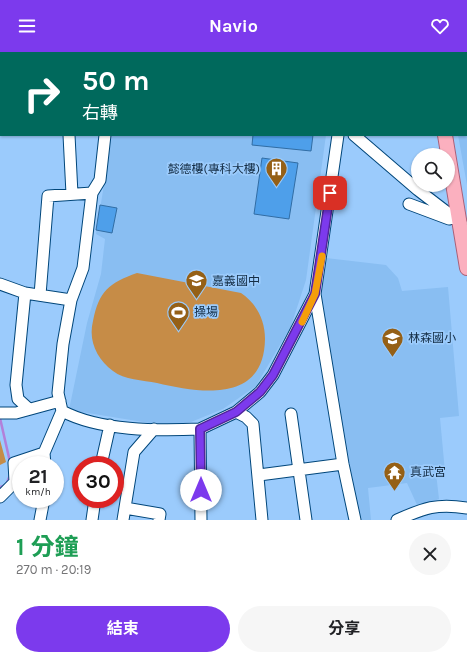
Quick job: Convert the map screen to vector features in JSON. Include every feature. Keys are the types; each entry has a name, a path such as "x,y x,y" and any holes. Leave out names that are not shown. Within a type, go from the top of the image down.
{"main road":[{"path":"445,136 461,223 467,268"}],"street":[{"path":"70,136 72,194"},
{"path":"44,456 61,406 58,393 62,344 71,300 83,268 92,193 100,180 105,136"},
{"path":"338,136 315,294 343,464 356,520"},
{"path":"359,137 418,190 461,223"},
{"path":"40,295 48,196 92,193"},
{"path":"409,204 461,223"},
{"path":"0,284 25,293 71,300"},
{"path":"25,293 16,384 18,399 29,409"},
{"path":"2,413 16,413 29,409 61,406 87,422 110,426 154,429 200,429 236,412 260,392 273,375 315,294"},
{"path":"236,412 246,417 253,424 259,475 262,520"},
{"path":"291,414 306,520"},
{"path":"103,456 110,426"},
{"path":"123,520 134,452 154,429"},
{"path":"200,429 201,520"},
{"path":"0,497 15,482 14,463 44,453"},
{"path":"259,475 343,464"},
{"path":"397,520 411,517 423,508 447,504 467,508"},
{"path":"40,520 42,508"},
{"path":"92,520 94,508"},
{"path":"125,508 160,514 159,520"}],"shaded area":[{"name":"嘉義國中","path":"112,136 326,136 306,280 291,326 256,386 223,409 191,422 168,426 69,410 87,323 101,274 105,239 96,234"},
{"path":"458,136 467,136 467,185"},
{"name":"林森國小","path":"326,258 386,265 398,278 402,291 448,287 459,416 440,418 445,472 436,473 439,499 418,507 407,483 368,488 371,520 359,520 321,301"},
{"name":"操場","path":"137,273 241,293 247,297 256,307 262,319 265,332 262,360 254,375 242,384 227,389 210,391 174,387 128,378 117,374 107,366 98,355 93,342 92,328 95,311 102,295 112,285 119,280"},
{"path":"0,440 6,462 0,465"}],"building":[{"path":"253,136 313,136 311,151 252,145"},
{"name":"懿德樓(專科大樓)","path":"262,158 298,163 289,219 254,214"},
{"path":"100,205 117,208 112,233 96,230"}],"waterway":[{"path":"0,418 10,462"},
{"path":"0,487 6,485 10,475"}],"slow traffic":[{"path":"302,322 315,294 322,256"}],"place":[{"name":"懿德樓(專科大樓)","path":"276,188"},
{"name":"嘉義國中","path":"196,300"},
{"name":"操場","path":"178,332"},
{"name":"林森國小","path":"393,358"},
{"name":"真武宮","path":"394,492"}],"route":[{"path":"201,490 200,429 220,421 236,412 260,392 273,375 296,334 315,294 321,265 330,193"}]}
